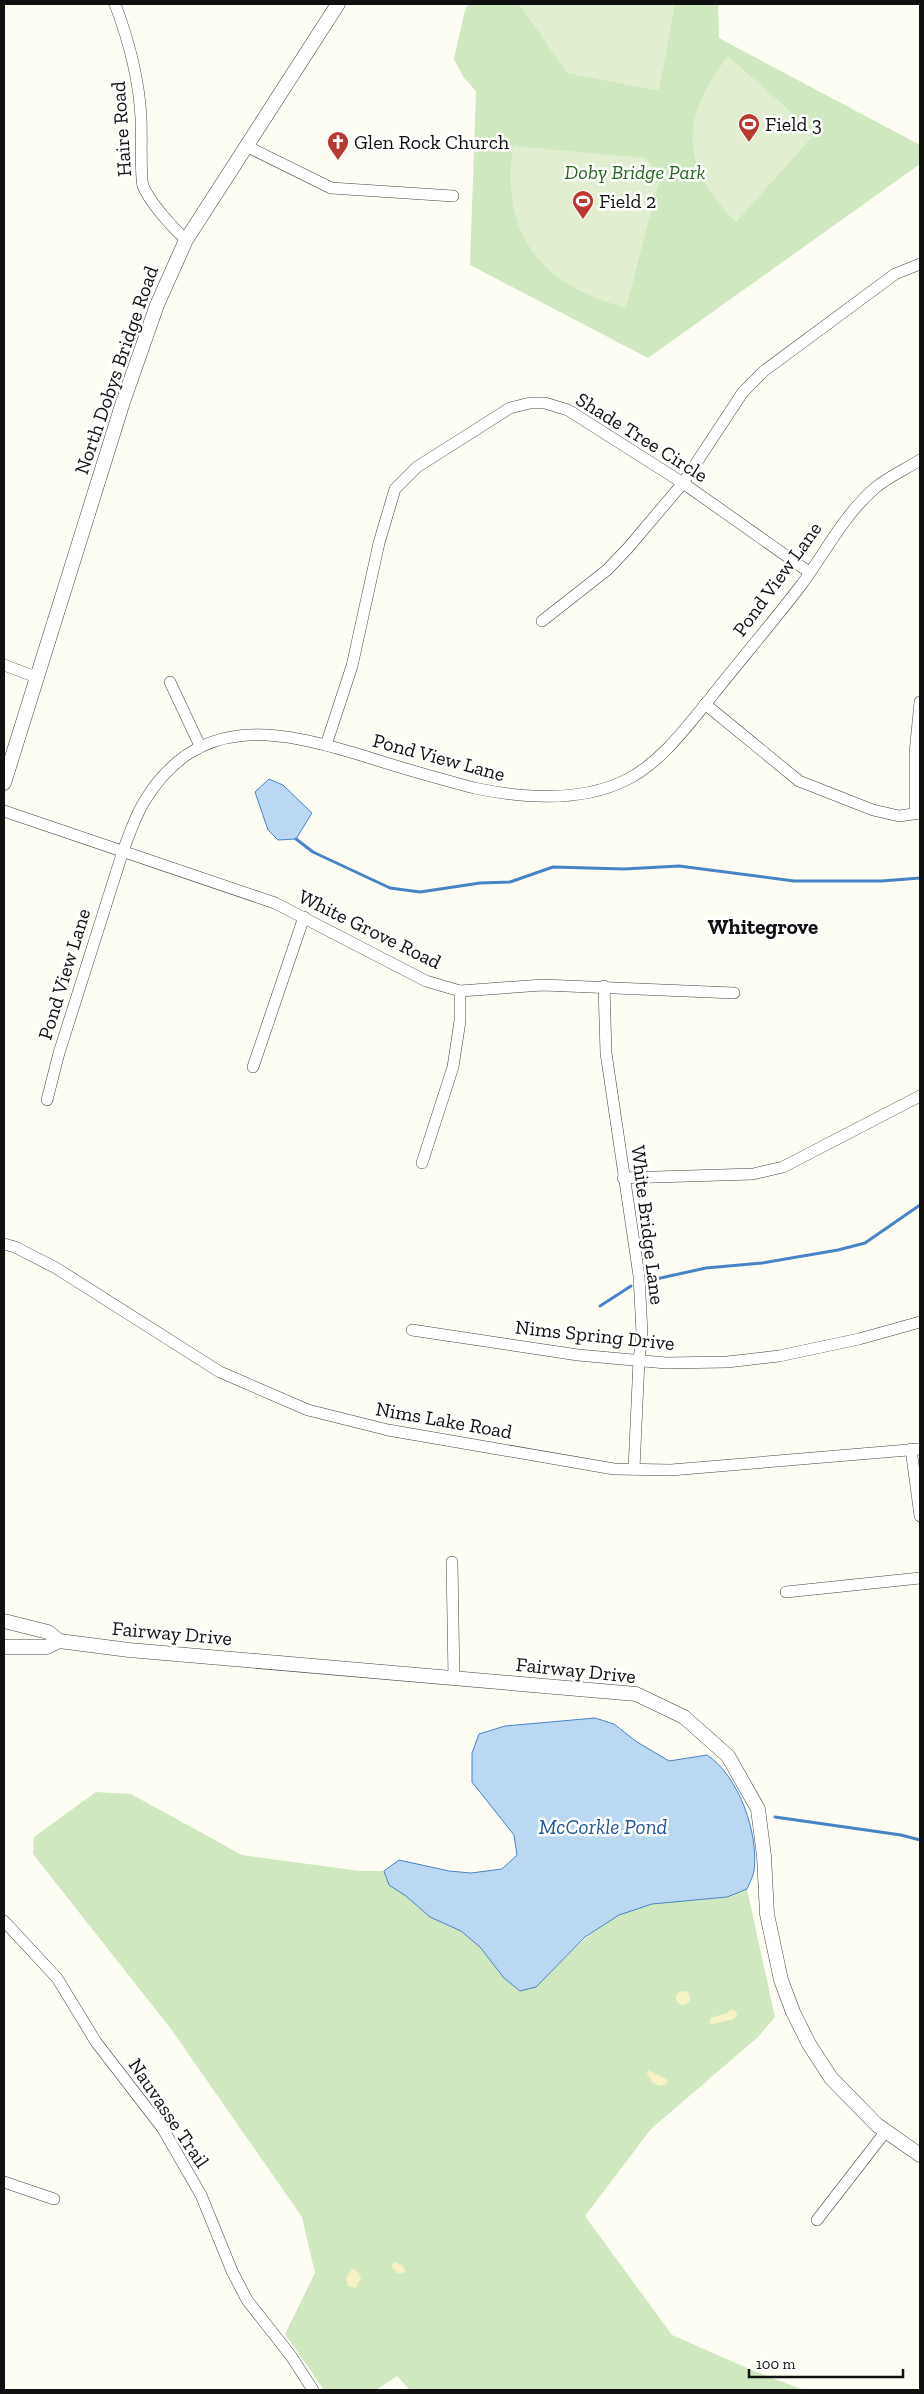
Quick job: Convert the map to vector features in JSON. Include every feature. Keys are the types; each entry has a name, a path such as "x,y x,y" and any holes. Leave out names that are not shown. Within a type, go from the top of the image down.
{"street":[{"name":"Haire Road","path":"115,4 132,54 137,79 141,116 143,186 160,212 186,240"},
{"name":"North Dobys Bridge Road","path":"4,783 123,402 157,306 186,240 338,4"},
{"path":"246,146 331,188 453,196"},
{"path":"542,621 607,570 683,483 743,392 764,371 895,274 920,264"},
{"name":"Shade Tree Circle","path":"326,745 352,666 391,498 402,481 417,467 510,408 530,403 545,403 568,410 683,483 809,572"},
{"name":"Pond View Lane","path":"47,1100 59,1053 122,851 135,820 153,788 169,770 200,746 238,735 291,736 474,788 503,794 533,796 582,793 626,780 651,764 705,704 809,572 841,525 876,488 920,460"},
{"path":"4,665 36,677"},
{"path":"170,682 200,746"},
{"path":"705,704 799,781 873,810 899,816 918,813 915,753 920,702"},
{"name":"White Grove Road","path":"4,811 275,903 426,981 460,991 543,985 604,986 734,993"},
{"path":"253,1068 304,917"},
{"name":"White Bridge Lane","path":"604,986 606,1053 639,1276 642,1333 634,1469"},
{"path":"422,1163 453,1067 460,1021 460,991"},
{"path":"623,1178 644,1176 706,1177 753,1174 783,1167 920,1096"},
{"name":"Nims Lake Road","path":"4,1244 15,1247 56,1268 220,1372 308,1410 388,1430 614,1469 701,1468 916,1449"},
{"name":"Nims Spring Drive","path":"412,1330 578,1355 666,1363 727,1362 779,1356 859,1339 920,1322"},
{"path":"916,1449 920,1516"},
{"path":"452,1562 454,1678"},
{"path":"786,1592 920,1578"},
{"name":"Fairway Drive","path":"4,1621 48,1632 59,1641 129,1650 636,1694 684,1717 728,1756 758,1809 764,1856 767,1914 781,1980 793,2012 809,2044 831,2078 857,2107 886,2131 920,2155"},
{"name":"Fairway Drive","path":"4,1647 47,1647 59,1641"},
{"name":"Nauvasse Trail","path":"4,1921 57,1978 96,2042 163,2129 201,2195 232,2271 247,2300 291,2356 313,2390"},
{"path":"817,2220 886,2131"},
{"path":"4,2182 54,2199"}],"green space":[{"name":"Doby Bridge Park","path":"469,4 718,4 719,38 920,145 920,164 648,358 470,265 476,91 464,78 454,59 465,10"},
{"path":"519,4 675,4 659,91 567,73"},
{"name":"Field 3","path":"728,56 810,129 811,138 736,222 717,201 704,181 696,161 693,141 694,121 701,100 712,79"},
{"name":"Field 2","path":"513,146 646,158 660,177 626,308 596,298 571,286 549,270 533,252 521,231 513,206 511,178"},
{"path":"96,1792 131,1794 242,1855 360,1871 384,1871 389,1885 406,1896 430,1917 461,1931 480,1947 504,1978 536,1987 588,1936 618,1916 653,1904 712,1898 747,1889 775,2017 758,2037 651,2129 585,2216 672,2335 754,2371 804,2390 410,2390 397,2376 376,2390 324,2390 285,2334 315,2273 302,2217 171,2029 33,1854 34,1837"}],"sand":[{"path":"683,1991 688,1993 690,1998 688,2003 683,2005 678,2003 676,1998 678,1993"},
{"path":"732,2009 736,2011 737,2015 734,2019 713,2024 709,2023 712,2017 725,2014"},
{"path":"648,2070 668,2080 667,2083 661,2086 653,2083 647,2074"},
{"path":"394,2262 402,2265 405,2270 404,2273 398,2274 391,2266"},
{"path":"352,2268 359,2273 361,2278 356,2288 348,2286 346,2279"}],"water":[{"path":"269,779 283,785 312,813 296,839 278,840 268,830 255,792"},
{"name":"McCorkle Pond","path":"595,1718 614,1724 637,1742 669,1761 707,1755 718,1764 729,1777 737,1791 750,1824 755,1856 753,1873 747,1889 727,1897 652,1904 619,1915 585,1937 536,1987 520,1991 504,1978 480,1947 461,1931 430,1917 406,1896 389,1885 384,1871 399,1860 449,1871 471,1873 502,1869 517,1855 514,1835 472,1782 472,1753 479,1734 505,1726"}],"waterway":[{"path":"296,839 313,852 390,888 420,892 480,883 510,882 553,867 624,869 679,866 794,881 882,881 920,878"},
{"path":"656,1279 706,1268 762,1263 838,1250 865,1243 920,1205"},
{"path":"600,1306 631,1286"},
{"path":"775,1817 901,1835 920,1840"}],"place":[{"name":"Field 3","path":"749,143"},
{"name":"Glen Rock Church","path":"338,161"},
{"name":"Field 2","path":"583,220"}],"district":[{"name":"Whitegrove","path":"763,926"}]}
